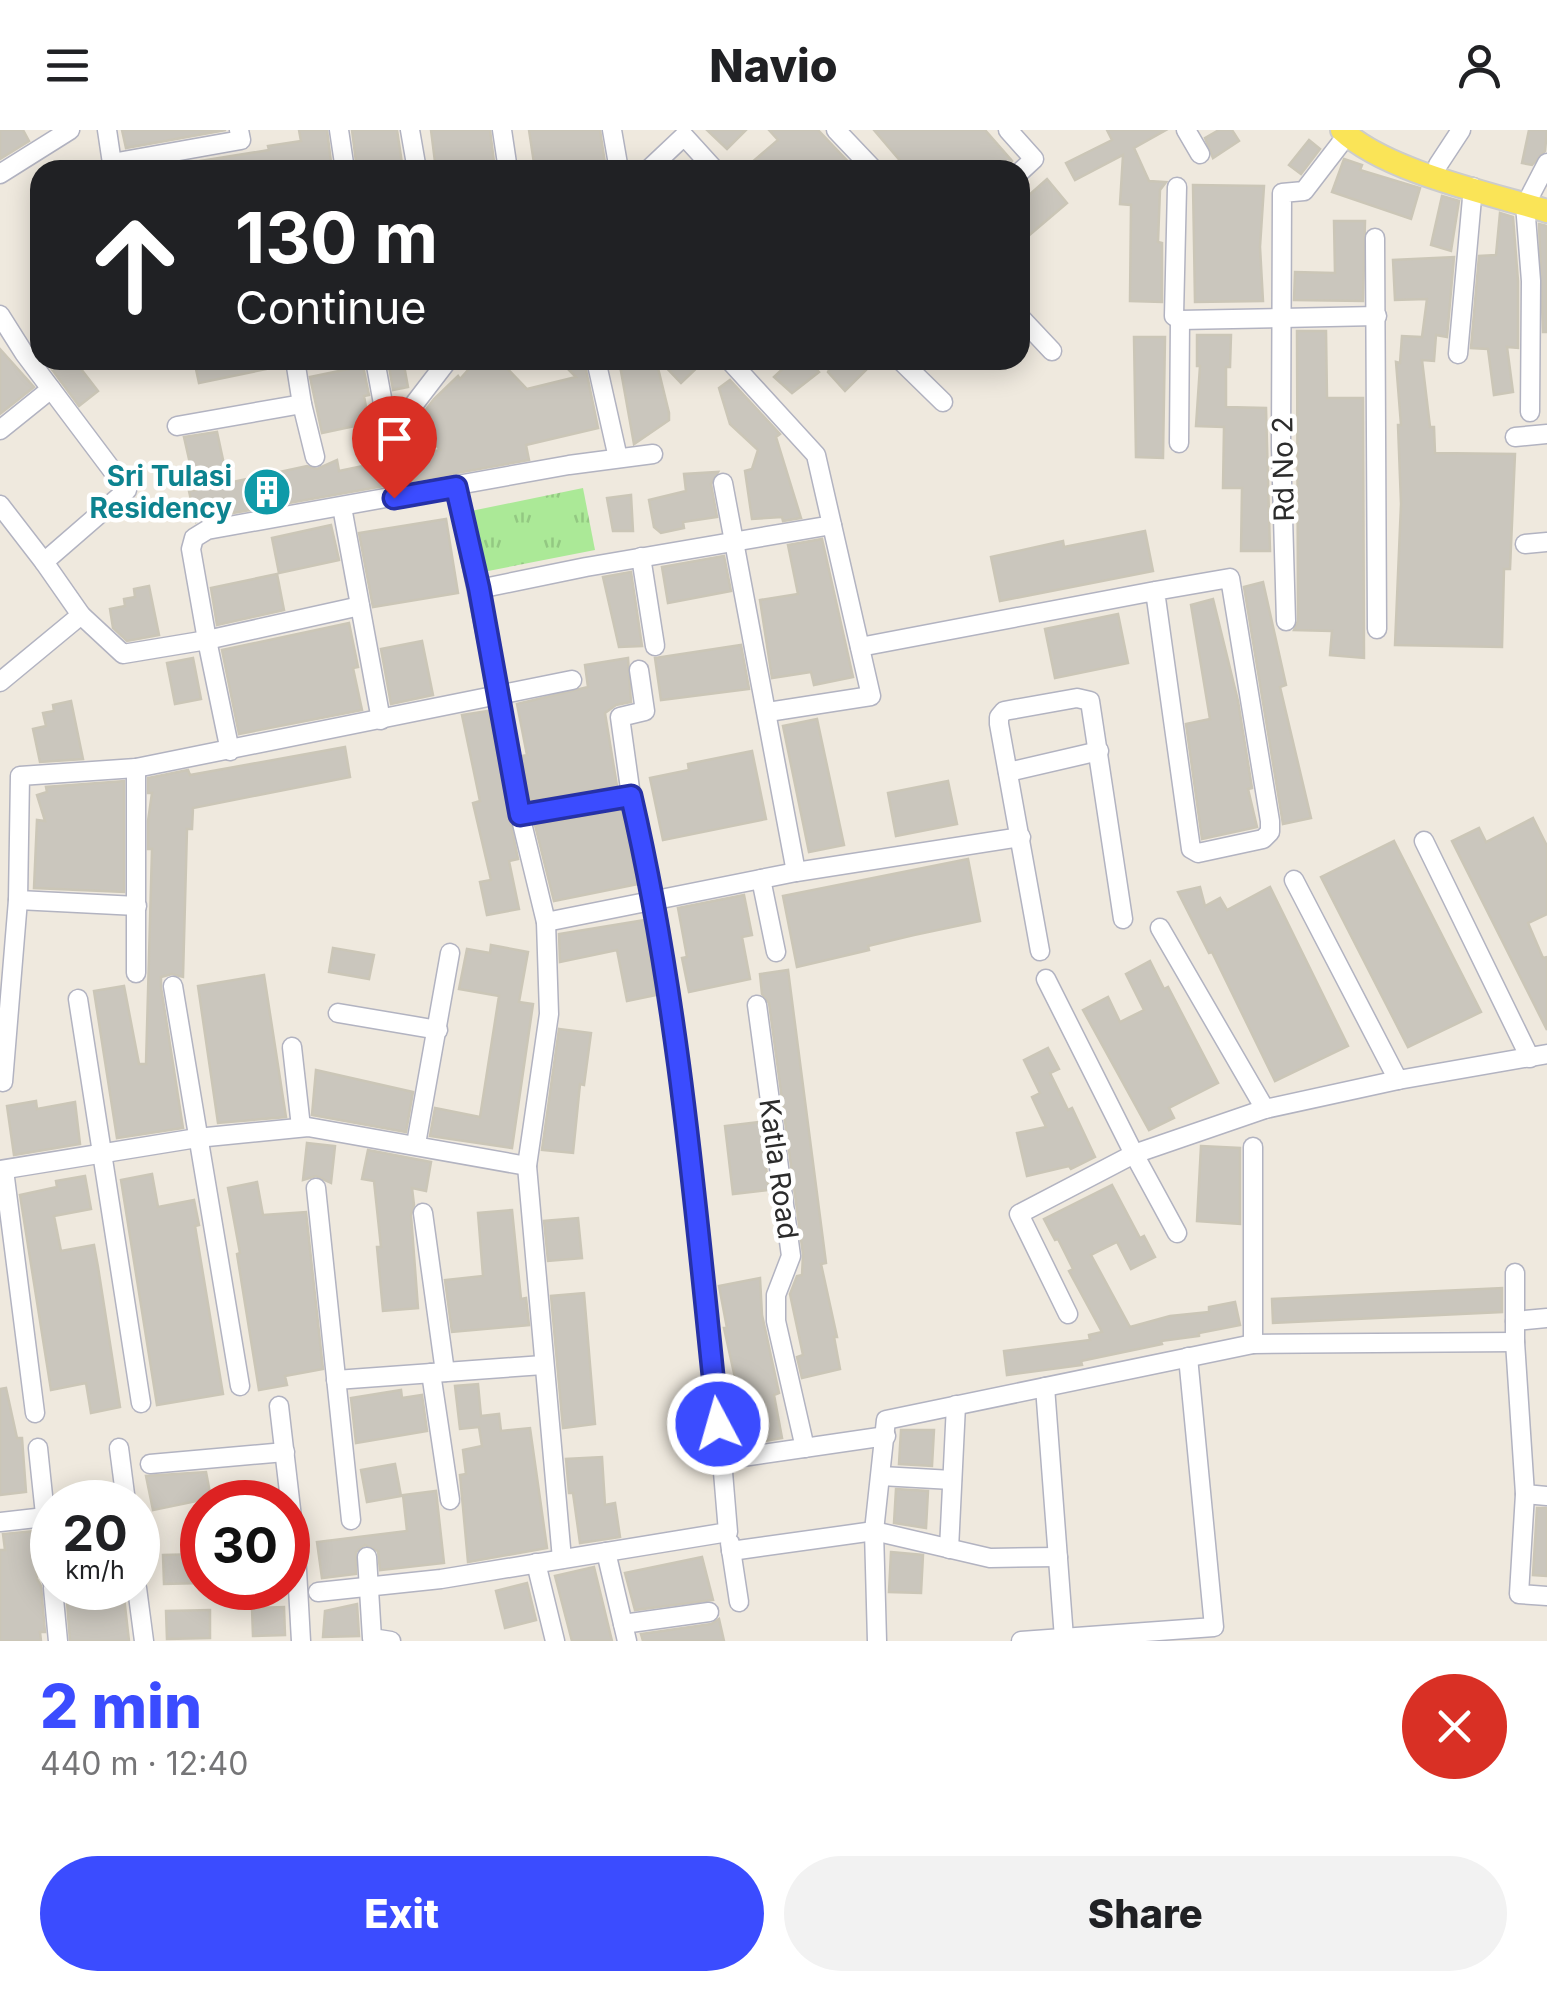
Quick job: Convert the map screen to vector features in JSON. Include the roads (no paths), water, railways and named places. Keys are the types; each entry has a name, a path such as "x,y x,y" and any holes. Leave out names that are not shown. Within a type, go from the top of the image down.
{"main road":[{"path":"1350,132 1537,203"},
{"path":"1350,132 1366,150 1392,162 1537,203"}],"street":[{"path":"0,174 37,138 70,130"},
{"path":"107,130 111,160"},
{"path":"145,160 241,140 239,130"},
{"path":"339,130 344,160"},
{"path":"410,130 415,160"},
{"path":"502,130 506,160"},
{"path":"612,130 617,160"},
{"path":"836,130 864,160"},
{"path":"1008,130 1034,159 1030,163"},
{"path":"1186,130 1200,154"},
{"path":"1438,165 1461,130"},
{"name":"Rd No 2","path":"1286,621 1282,193 1304,191 1350,132"},
{"path":"659,160 684,136 706,160"},
{"path":"1530,412 1539,282 1537,203 1547,164"},
{"path":"1177,187 1174,316 1180,320 1377,316"},
{"path":"1458,354 1473,188"},
{"path":"1375,238 1377,629"},
{"path":"0,315 30,359"},
{"path":"1179,443 1180,320"},
{"path":"1030,328 1052,351"},
{"path":"38,370 127,490 44,562"},
{"path":"297,370 315,457"},
{"path":"377,370 384,409"},
{"path":"402,420 440,370"},
{"path":"598,370 618,458"},
{"path":"738,370 816,455 871,696 768,712"},
{"path":"910,370 943,402"},
{"path":"0,430 51,389"},
{"path":"177,426 302,404"},
{"path":"1515,437 1547,434"},
{"path":"230,751 191,548 194,538 207,530 653,454"},
{"path":"723,483 796,872"},
{"path":"456,487 479,588 520,815 546,922 549,1014 526,1166 562,1558"},
{"path":"0,505 80,615 123,654 360,606"},
{"path":"342,507 381,720"},
{"path":"479,588 832,524"},
{"path":"1524,544 1547,542"},
{"path":"641,557 655,646"},
{"path":"860,647 1155,591 1230,578 1270,821 1270,832 1263,839 1198,853 1191,849 1155,591"},
{"path":"0,682 80,615"},
{"path":"639,670 645,711 620,717 631,796 655,901 684,1101 739,1602"},
{"path":"0,774 136,768 572,680"},
{"path":"1040,951 999,724 998,717 1004,712 1086,699 1093,708 1123,919"},
{"path":"1008,772 1099,751"},
{"path":"136,768 136,973"},
{"path":"3,1082 18,900 20,776"},
{"path":"520,815 631,796"},
{"path":"546,922 796,872 1021,837"},
{"path":"1068,1314 1019,1214 1134,1154 1265,1109 1398,1080 1538,1056 1424,841"},
{"path":"761,879 776,952"},
{"path":"1294,880 1398,1080"},
{"path":"18,900 137,906"},
{"path":"1160,928 1265,1109"},
{"path":"416,1144 450,953"},
{"path":"1046,979 1178,1233"},
{"path":"173,986 240,1386"},
{"path":"78,999 142,1403"},
{"name":"Katla Road","path":"757,1005 791,1256 776,1295 776,1322 805,1448"},
{"path":"338,1013 438,1030"},
{"path":"292,1047 302,1128"},
{"path":"35,1412 2,1170 197,1138 302,1128 416,1144 526,1166"},
{"path":"1253,1146 1253,1344"},
{"path":"316,1188 350,1520"},
{"path":"424,1213 450,1500"},
{"path":"1516,1273 1515,1342 1525,1494 1519,1594 1547,1596"},
{"path":"1516,1321 1547,1318"},
{"path":"876,1641 874,1532 886,1420 1253,1344 1515,1342"},
{"path":"1022,1641 1214,1627 1188,1357"},
{"path":"336,1380 544,1365"},
{"path":"1045,1387 1064,1638"},
{"path":"279,1406 287,1480"},
{"path":"949,1549 956,1406"},
{"path":"722,1460 886,1436"},
{"path":"38,1448 41,1480"},
{"path":"119,1448 123,1480"},
{"path":"150,1464 285,1452"},
{"path":"881,1476 952,1480"},
{"path":"1525,1494 1547,1496"},
{"path":"0,1522 30,1519"},
{"path":"318,1592 369,1588 606,1552 874,1532 990,1558 1058,1558"},
{"path":"606,1552 625,1632 709,1612"},
{"path":"367,1558 372,1638 391,1641"},
{"path":"536,1562 555,1641"},
{"path":"55,1610 58,1641"},
{"path":"140,1610 144,1641"},
{"path":"299,1610 302,1641"}],"place":[{"name":"Sri Tulasi Residency","path":"267,492"}]}
